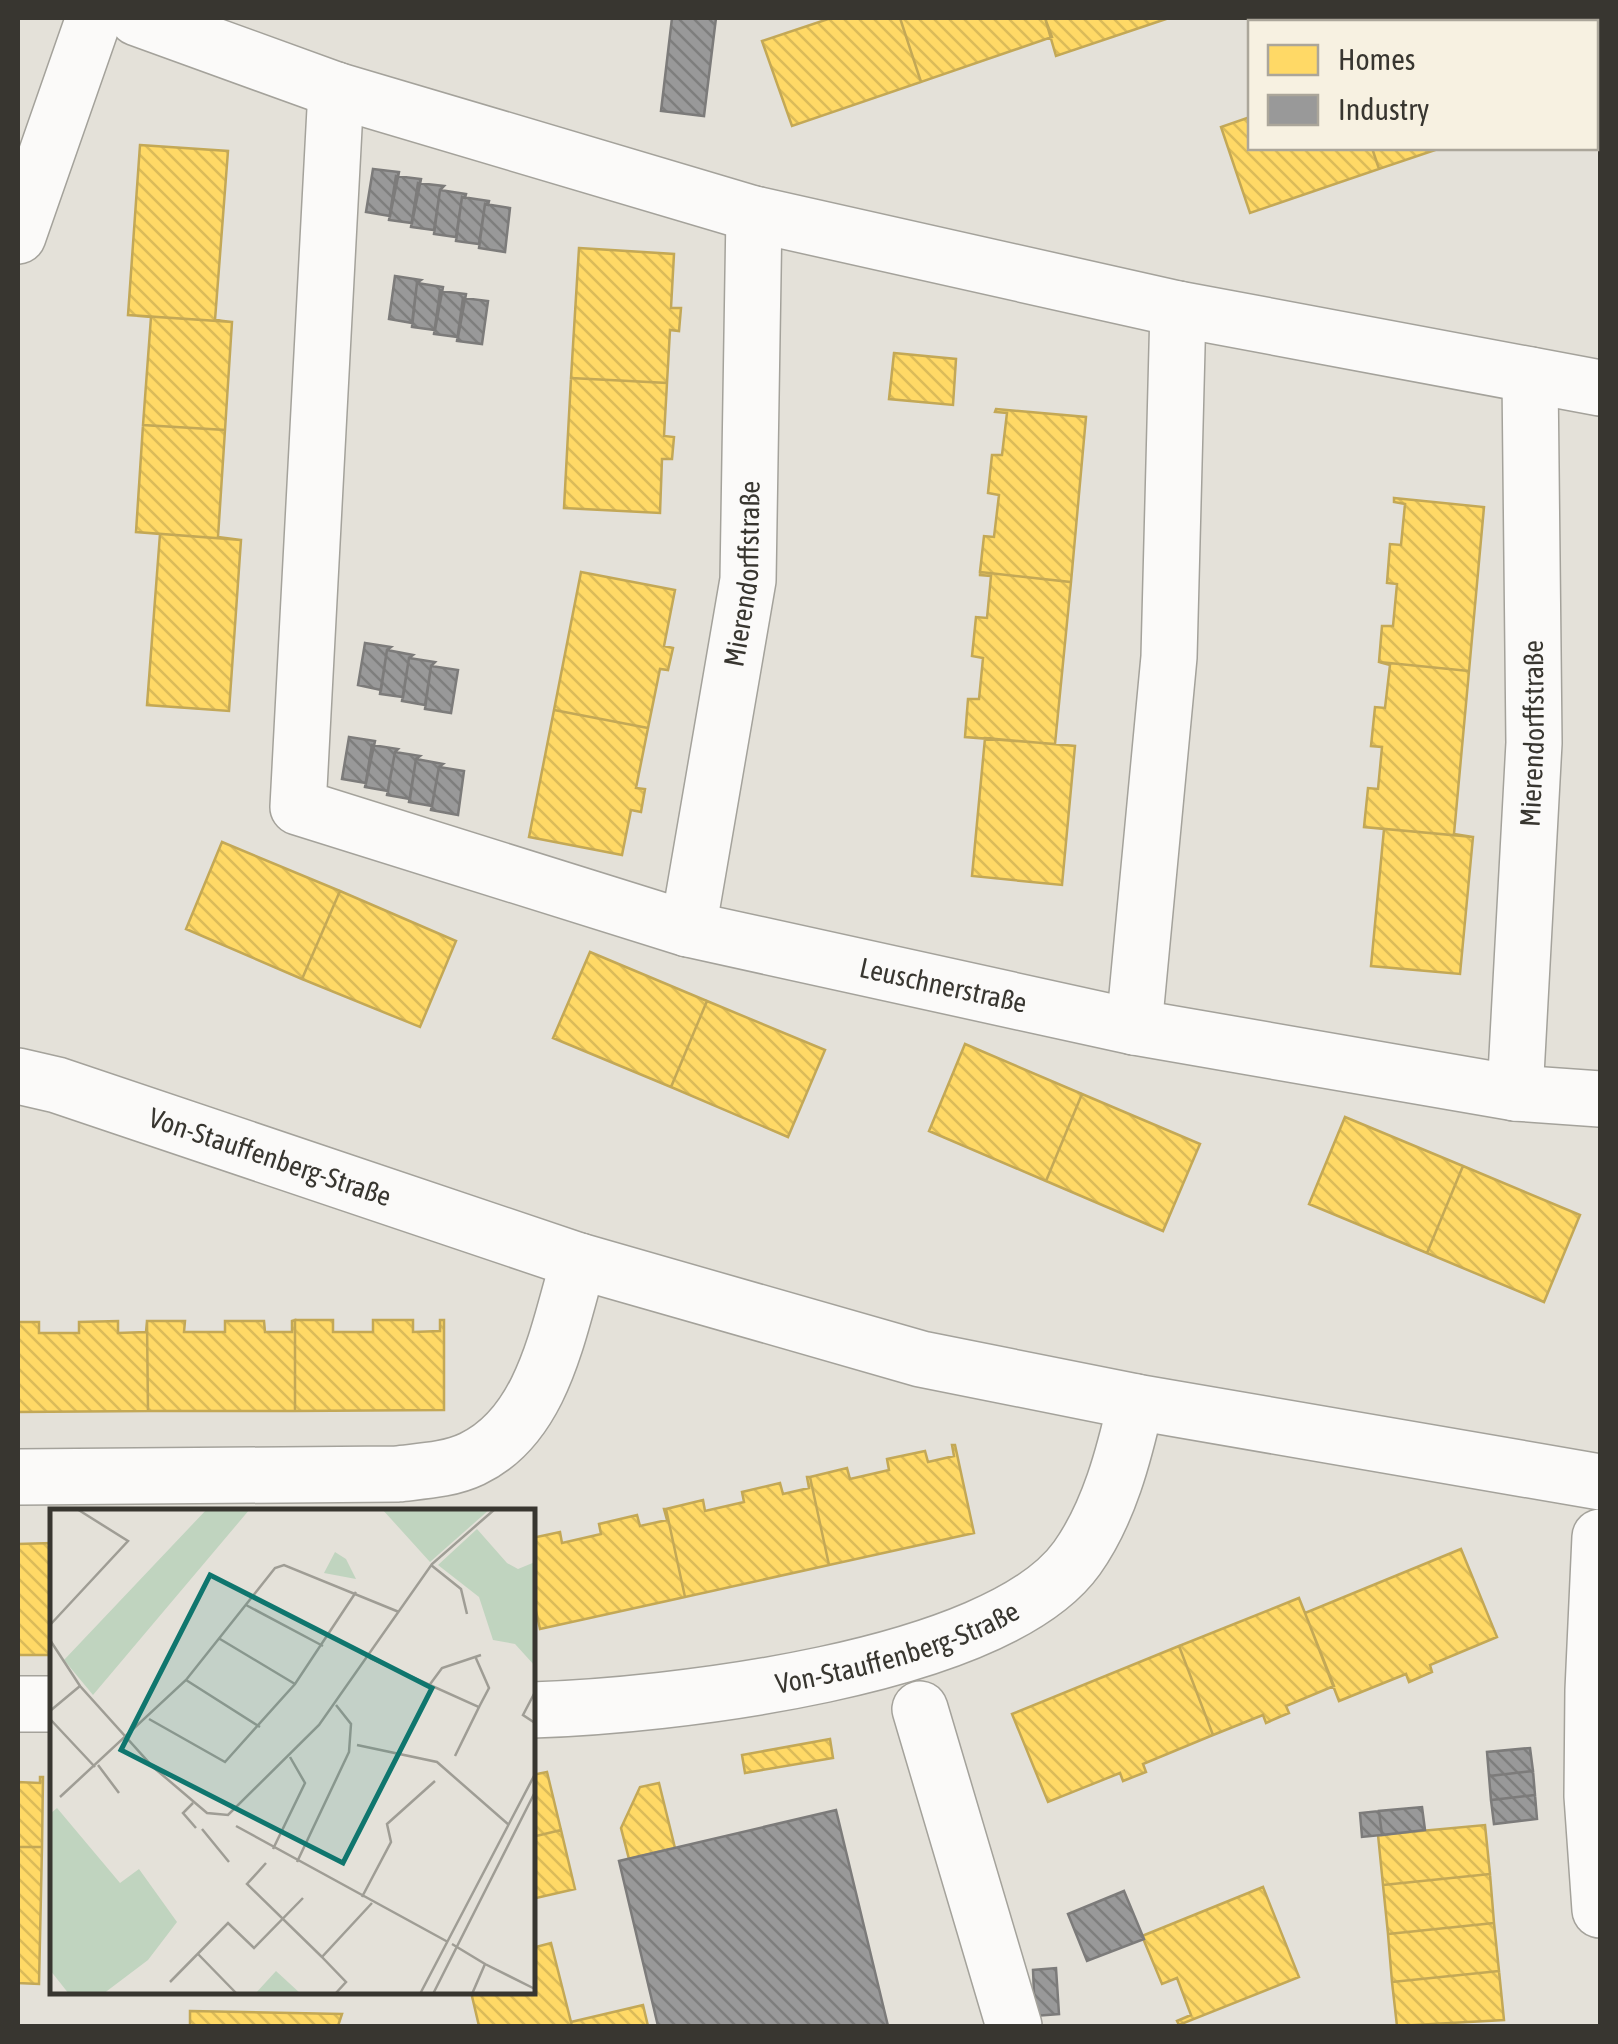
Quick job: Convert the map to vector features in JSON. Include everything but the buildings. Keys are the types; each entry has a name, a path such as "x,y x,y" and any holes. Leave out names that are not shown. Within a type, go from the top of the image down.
{"street":[{"path":"18,236 94,18"},
{"path":"137,18 336,90 754,214 1178,309 1600,388"},
{"name":"Leuschnerstraße","path":"336,90 298,807 688,929 1134,1028 1515,1093 1600,1099"},
{"name":"Mierendorffstraße","path":"688,929 748,580 754,214"},
{"path":"1134,1028 1169,657 1178,309"},
{"name":"Mierendorffstraße","path":"1515,1093 1534,743 1530,375"},
{"name":"Von-Stauffenberg-Straße","path":"18,1076 57,1085 579,1261 920,1358 1136,1402 1600,1482"},
{"path":"18,1476 396,1474 445,1468 474,1458 499,1440 526,1412 548,1364 579,1261"},
{"name":"Von-Stauffenberg-Straße","path":"535,1710 699,1698 836,1673 946,1639 1004,1616 1048,1588 1077,1558 1101,1512 1122,1458 1136,1402"},
{"path":"1600,1537 1592,1796 1600,1910"},
{"path":"18,1704 50,1704"},
{"path":"920,1708 1014,2026"}]}
